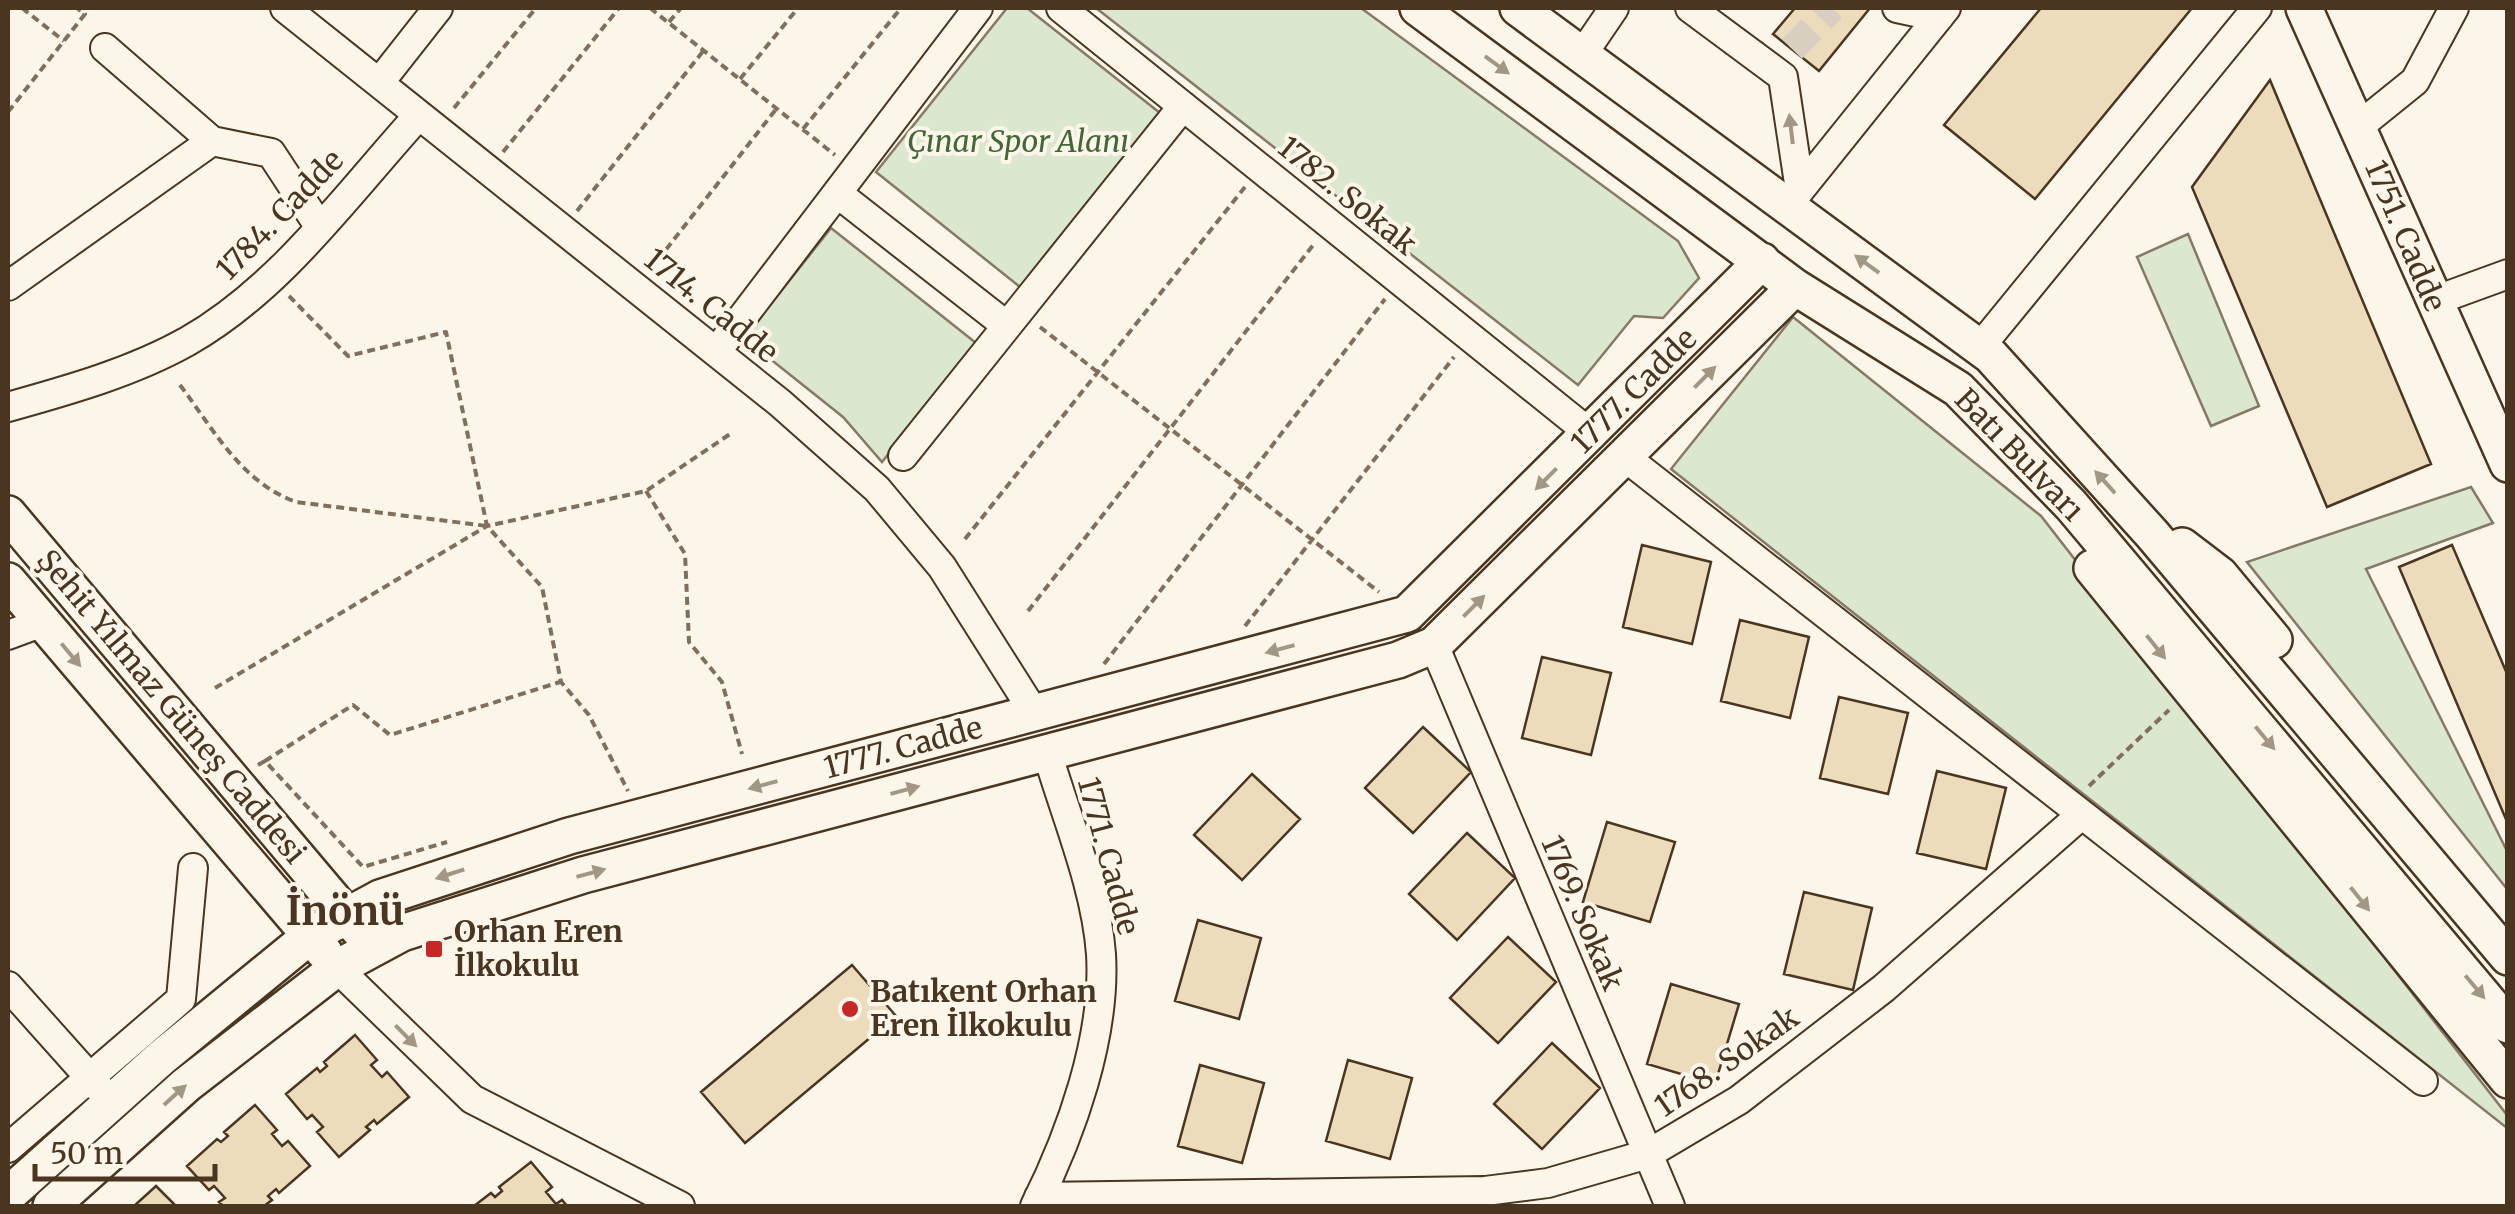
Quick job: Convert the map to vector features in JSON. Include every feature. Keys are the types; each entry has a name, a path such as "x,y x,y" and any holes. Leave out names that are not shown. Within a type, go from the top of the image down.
{"main road":[{"name":"Batı Bulvarı","path":"1418,8 1795,287 1958,389 2071,506 2508,1025"},
{"name":"Batı Bulvarı","path":"1518,8 1794,198 1980,347 2152,534 2508,957"},
{"name":"1751. Cadde","path":"2304,8 2508,464"},
{"name":"1777. Cadde","path":"8,1195 100,1090 345,914 427,881 641,817 1407,614 1592,435 1762,261"},
{"name":"1777. Cadde","path":"51,1206 186,1085 337,968 372,946 488,902 583,875 1398,660 1434,645 1795,287"},
{"path":"2071,506 2090,566 2508,1080"},
{"name":"Şehit Yılmaz Güneş Caddesi","path":"8,514 372,946"},
{"path":"2152,534 2180,544 2220,575 2508,922"},
{"name":"Şehit Yılmaz Güneş Caddesi","path":"8,580 337,968"},
{"path":"43,622 75,594"},
{"path":"1035,714 1047,752"}],"street":[{"name":"1714. Cadde","path":"285,8 834,448 912,528 951,580 1035,714"},
{"path":"379,83 438,8"},
{"path":"716,352 978,8"},
{"name":"1782. Sokak","path":"1062,8 1592,435"},
{"path":"1582,55 1614,8"},
{"path":"1690,8 1785,60 1794,198"},
{"path":"1897,8 1942,12"},
{"path":"1980,347 2257,8"},
{"path":"2358,126 2415,82 2454,8"},
{"path":"1794,198 1942,12"},
{"path":"105,48 212,140 272,153 319,226"},
{"path":"903,456 1183,106"},
{"name":"1784. Cadde","path":"8,407 152,359 218,321 272,278 319,226 428,122"},
{"path":"8,286 212,140"},
{"path":"837,193 1013,318"},
{"path":"2434,301 2508,274"},
{"path":"1624,457 2423,1081"},
{"path":"8,635 43,622"},
{"name":"1769. Sokak","path":"1434,645 1670,1206"},
{"name":"1771. Cadde","path":"1037,1202 1082,1078 1100,992 1096,917 1047,752"},
{"name":"1768. Sokak","path":"1037,1202 1485,1191 1548,1183 1648,1154 1739,1100 1884,988 2073,811"},
{"path":"8,1148 100,1090 181,1000 193,868"},
{"path":"337,968 472,1100 680,1206"},
{"path":"8,986 100,1090"}],"path":[{"path":"22,8 64,41"},
{"path":"8,112 86,14 77,8"},
{"path":"428,122 536,8"},
{"path":"488,170 619,8"},
{"path":"650,8 854,170"},
{"path":"669,22 681,8"},
{"path":"740,79 798,8"},
{"path":"803,129 901,8"},
{"path":"563,229 704,50"},
{"path":"636,288 776,108"},
{"path":"965,539 1260,168"},
{"path":"1028,611 1330,224"},
{"path":"272,278 348,356 446,332 487,526 542,587 560,682 589,715 641,817"},
{"path":"1074,704 1400,280"},
{"path":"1013,318 1098,372 1407,614"},
{"path":"1242,629 1470,337"},
{"path":"180,385 250,478 274,494 296,502 487,526"},
{"path":"215,688 487,526 646,491 730,434"},
{"path":"646,491 685,554 689,642 722,682 742,754"},
{"path":"231,778 265,762 354,705 390,735 560,682"},
{"path":"2073,811 2190,690"},
{"path":"265,762 363,868 457,840"}],"green space":[{"name":"Çınar Spor Alanı","path":"1007,8 1027,8 1160,113 1020,287 876,172"},
{"path":"1096,8 1361,8 1678,241 1699,278 1663,318 1634,316 1578,385"},
{"path":"831,228 976,343 882,462 843,417 744,338"},
{"path":"2188,234 2259,406 2211,426 2137,257"},
{"path":"1793,317 2041,516 2507,1115 2507,1128 1671,469"},
{"path":"2471,487 2493,523 2366,569 2507,851 2507,889 2247,562"}],"building":[{"path":"1795,8 1870,8 1819,71 1773,34"},
{"path":"2041,8 2192,8 2035,199 1944,125"},
{"path":"2270,80 2431,464 2327,507 2192,187"},
{"path":"1642,545 1711,562 1692,644 1623,627"},
{"path":"2452,545 2508,676 2508,824 2399,567"},
{"path":"1740,620 1809,637 1790,718 1721,701"},
{"path":"1542,657 1611,673 1591,755 1522,738"},
{"path":"1839,697 1908,713 1888,794 1820,778"},
{"path":"1423,727 1471,772 1413,833 1365,788"},
{"path":"1937,771 2006,788 1986,869 1917,853"},
{"path":"1252,774 1300,819 1242,880 1194,835"},
{"path":"1607,822 1675,842 1650,922 1583,902"},
{"path":"1467,833 1515,878 1457,940 1409,894"},
{"path":"1804,892 1872,908 1853,990 1784,974"},
{"path":"1198,920 1261,938 1239,1019 1175,1001"},
{"path":"1508,937 1556,982 1498,1043 1450,998"},
{"path":"852,965 896,1016 745,1143 701,1092"},
{"path":"1671,984 1739,1004 1715,1084 1647,1064"},
{"path":"355,1035 377,1060 371,1065 382,1077 387,1072 409,1097 377,1124 374,1120 366,1127 370,1130 339,1157 317,1132 323,1127 312,1115 307,1119 286,1094 317,1068 320,1072 327,1066 324,1062"},
{"path":"1552,1043 1600,1088 1542,1149 1494,1104"},
{"path":"1348,1060 1412,1078 1390,1159 1326,1141"},
{"path":"1200,1065 1264,1083 1242,1163 1178,1146"},
{"path":"255,1105 277,1130 272,1134 282,1146 288,1141 310,1166 279,1193 276,1189 268,1196 272,1200 264,1206 223,1206 219,1202 225,1198 214,1186 209,1190 187,1166 217,1139 221,1142 228,1136 224,1132"},
{"path":"531,1162 552,1187 546,1192 556,1204 562,1200 567,1206 474,1206 491,1193 495,1197 502,1191 499,1187"},
{"path":"156,1186 176,1206 134,1206"}],"tunnel":[{"path":"1792,49 1832,8"}],"place":[{"name":"Orhan Eren İlkokulu","path":"434,949"},
{"name":"Batıkent Orhan Eren İlkokulu","path":"850,1009"}],"district":[{"name":"İnönü","path":"345,911"}]}
